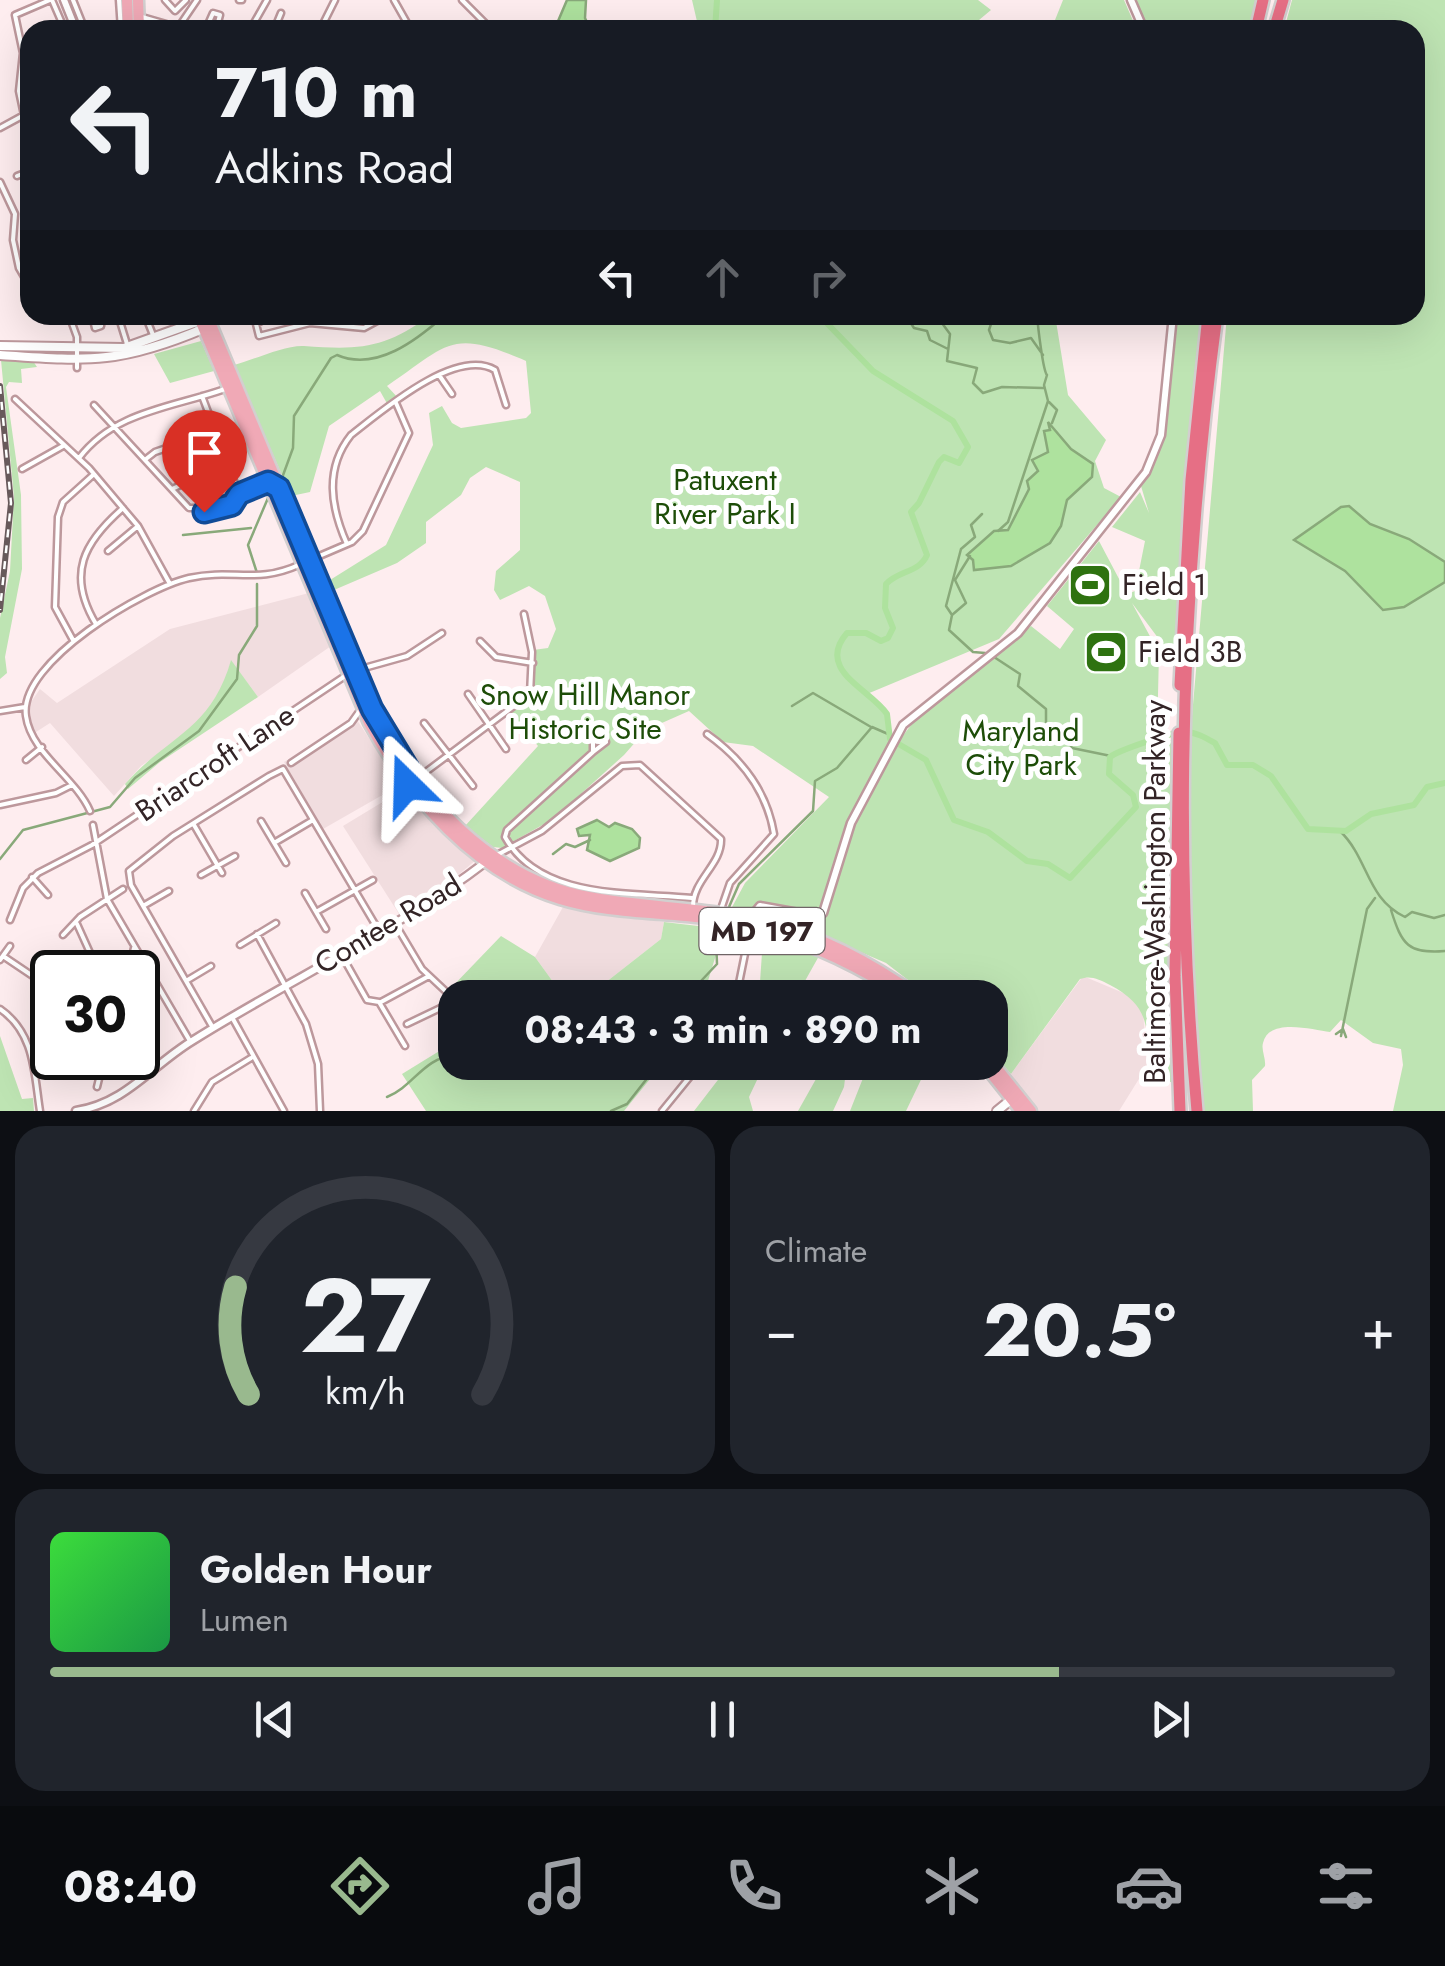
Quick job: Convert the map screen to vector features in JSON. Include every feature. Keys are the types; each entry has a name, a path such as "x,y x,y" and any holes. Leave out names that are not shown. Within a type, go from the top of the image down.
{"highway":[{"name":"Baltimore-Washington Parkway","path":"1177,1111 1190,480 1207,325"},
{"name":"Baltimore-Washington Parkway","path":"1184,706 1197,514 1216,325"},
{"name":"Baltimore-Washington Parkway","path":"1182,757 1186,927 1197,1111"}],"main road":[{"path":"136,20 138,0"},
{"path":"125,351 191,325"},
{"path":"4,351 78,359 125,351 191,325"},
{"name":"MD 197","path":"206,325 228,388 306,562"},
{"name":"MD 197","path":"207,325 226,360 279,488 369,723 411,783 491,858 556,898 750,923 836,948 890,980"},
{"name":"MD 197","path":"351,672 411,783"},
{"name":"MD 197","path":"491,858 554,888 627,902 692,903 844,960 877,980"},
{"path":"627,902 657,914"},
{"path":"1000,1080 1032,1111"},
{"path":"1004,1080 1021,1111"},
{"path":"997,1111 1016,1096"}],"street":[{"path":"20,44 14,18 18,12 51,0"},
{"path":"64,0 79,20"},
{"path":"73,0 74,20"},
{"path":"165,0 175,11 186,0"},
{"path":"462,0 482,20"},
{"path":"278,20 281,13"},
{"path":"138,14 150,20"},
{"path":"0,182 15,214 20,270"},
{"path":"72,325 78,359"},
{"path":"121,325 124,333 120,342 125,351"},
{"path":"149,325 155,339"},
{"path":"256,325 260,336 301,325"},
{"path":"272,325 275,332"},
{"path":"330,325 370,325"},
{"path":"739,980 750,923 760,906 821,915 851,823 892,742 920,708 1018,633 1146,472 1160,435 1172,325"},
{"path":"79,458 95,438 130,417 228,388 232,384 226,360"},
{"path":"347,544 330,496 342,451 351,435 460,365 487,366 500,377 506,405"},
{"path":"439,375 452,394"},
{"path":"202,396 239,494"},
{"path":"15,399 79,458 123,508 138,526 170,584"},
{"path":"90,811 29,727 26,707 45,671 74,640 96,624 170,584 226,573 268,578 347,544 363,530 408,435 408,423 396,403"},
{"path":"94,405 187,507 204,512 232,505 239,494 268,482 279,488"},
{"path":"146,459 155,452 216,431"},
{"path":"22,468 63,446"},
{"path":"172,489 228,463"},
{"path":"74,640 58,618 54,598 58,510 94,474"},
{"path":"96,624 82,596 85,550 92,536 123,508"},
{"path":"108,551 138,526"},
{"path":"411,783 530,694 533,662 524,614"},
{"name":"Briarcroft Lane","path":"32,878 96,843 351,672 407,656 442,633"},
{"path":"480,642 502,659 533,662"},
{"path":"468,694 506,749"},
{"path":"0,711 26,707"},
{"path":"291,764 351,723 362,707"},
{"path":"351,723 369,723"},
{"path":"424,723 473,786"},
{"path":"707,734 733,754 765,797 774,834 730,884 720,912"},
{"path":"26,760 42,747"},
{"path":"491,858 511,848 542,831 622,766 640,765 721,840 720,852 696,885 692,903 577,886 524,863 511,848 505,835 593,752"},
{"path":"213,1028 129,881 130,867 283,768 378,931"},
{"path":"0,805 56,794 72,784"},
{"path":"274,843 313,820"},
{"path":"261,821 286,863"},
{"path":"194,824 222,873"},
{"path":"92,825 106,899 190,1042"},
{"path":"200,875 235,856"},
{"name":"Contee Road","path":"76,1111 125,1094 190,1042 394,922 491,858"},
{"path":"10,920 32,878 48,895"},
{"path":"316,912 373,880"},
{"path":"63,935 123,889"},
{"path":"143,906 169,891"},
{"path":"305,893 326,929"},
{"path":"76,922 88,950"},
{"path":"394,922 438,984"},
{"path":"240,944 276,923"},
{"path":"257,934 286,985"},
{"path":"10,946 2,958 30,975"},
{"path":"340,953 367,1000 396,998 429,976"},
{"path":"186,981 211,966"},
{"name":"Contee Road","path":"286,985 304,1018 314,1052 320,1111"},
{"path":"379,1002 405,1046"},
{"path":"407,1024 438,1008"},
{"path":"0,1009 16,1022 29,1043 40,1111"},
{"path":"232,1017 284,1111"},
{"path":"194,1111 212,1082 254,1057"},
{"path":"98,1088 100,1080"},
{"path":"662,1111 687,1080"}],"shaded area":[{"path":"567,0 586,0 586,20 559,20"},
{"path":"1048,422 1071,449 1093,464 1092,477 1067,500 1061,526 1050,543 1011,566 974,570 973,560 967,555 994,531 1008,530 1029,489 1027,481 1038,471 1032,460 1048,452 1044,431 1050,430"},
{"path":"1349,506 1370,524 1409,539 1445,562 1445,582 1404,607 1383,610 1345,571 1294,540 1341,507"},
{"path":"309,593 331,646 258,697 231,661 224,684 197,726 141,766 114,796 50,723 36,732 30,725 31,702 40,689 57,703 170,629"},
{"path":"355,717 400,785 323,829 284,762"},
{"path":"404,789 477,859 443,888 399,914 343,826"},
{"path":"597,820 609,827 615,823 632,829 640,838 639,848 610,861 587,850 590,835 579,836 577,829"},
{"path":"563,907 664,922 661,939 609,980 552,980 535,957"},
{"path":"1083,976 1133,997 1143,1011 1147,1066 1119,1111 1037,1111 1011,1074"}],"green space":[{"path":"692,0 978,0 991,10 979,20 697,20"},
{"path":"1063,0 1124,0 1133,20 1055,20"},
{"path":"1135,0 1258,0 1253,20 1144,20"},
{"path":"1292,0 1445,0 1445,1111 1393,1111 1403,1065 1401,1049 1373,1043 1341,1020 1330,1032 1292,1027 1274,1030 1263,1043 1265,1066 1252,1080 1253,1111 1202,1111 1192,980 1190,739 1226,325 1425,325 1425,20 1287,20"},
{"path":"416,325 1057,325 1068,395 1106,440 1095,461 1104,488 1121,497 999,639 867,694 887,714 888,737 896,745 917,717 1031,626 1060,649 1074,629 1047,606 1099,541 1127,594 1135,591 1145,541 1112,527 1140,492 1149,513 1141,486 1162,443 1176,325 1202,325 1173,658 1132,603 1159,653 1157,736 1145,750 1173,739 1171,1082 1148,1081 1142,1014 1125,994 1098,979 1080,979 1011,1074 1008,980 908,980 886,963 823,936 731,909 745,883 829,797 753,746 723,742 689,711 646,730 553,819 502,848 493,847 465,826 538,746 511,714 533,688 533,650 548,648 556,629 545,596 529,586 500,600 494,590 496,571 520,550 520,482 486,467 470,478 461,495 426,522 426,543 397,563 334,590 330,580 386,545 433,445 429,413 442,406 452,423 461,428 526,418 531,413 526,361 465,343 438,351 387,386 399,399 389,407 380,391 329,426 310,492 291,496 234,365 296,346 356,347 399,335"},
{"path":"201,341 214,371 170,383 154,354"},
{"path":"1,360 33,361 37,367 21,369 22,383 9,382 6,387 21,495 22,569 5,657 7,673 0,679 0,618 10,571 14,497"},
{"path":"231,660 258,697 160,762 128,789 125,784 212,703"},
{"path":"664,922 724,929 708,980 609,980 661,939"},
{"path":"501,936 535,957 552,980 459,980"},
{"path":"763,938 819,956 806,980 760,980"},
{"path":"0,1036 22,1099 33,1098 34,1111 0,1111"},
{"path":"438,1052 438,1080 649,1080 624,1111 426,1111 402,1074"},
{"path":"718,1080 757,1080 749,1097 753,1111 694,1111"},
{"path":"815,1080 845,1080 833,1111 798,1111"},
{"path":"862,1080 921,1080 906,1111 850,1111"}],"waterway":[{"path":"716,20 717,0"},
{"path":"282,478 293,448 294,416 331,358 381,356 409,343 433,325"},
{"path":"829,325 873,371 953,421 968,447 959,463 944,457 939,462 911,512 927,555 919,565 886,584 885,608 893,628 888,638 881,641 866,633 847,633 837,658 849,678 887,714 890,739 926,760 954,820 988,832 1027,861 1048,864 1070,878 1136,807 1133,795 1109,774 1110,757 1185,732 1215,743 1227,765 1253,765 1271,776 1308,829 1346,831 1371,814 1414,805 1427,787 1445,783"},
{"path":"912,325 927,331 930,340 948,349"},
{"path":"943,325 950,334 947,361 977,368 973,383 983,393 1002,387 1043,388"},
{"path":"991,325 993,340 1010,343 1031,338 1043,355"},
{"path":"998,531 1008,522 1048,401 1038,325"},
{"path":"1049,402 1057,410 1052,423"},
{"path":"257,573 248,545 268,498"},
{"path":"982,514 971,525 975,537 961,549 946,606 952,615 949,630 973,652 985,653"},
{"path":"183,535 251,528"},
{"path":"952,615 966,603 955,580 970,556"},
{"path":"0,859 23,830 110,807 135,778 199,731 237,679 239,655 257,626 257,584"},
{"path":"994,657 1020,674 1018,686 1046,709 1046,725 1067,739 1072,748 1111,756"},
{"path":"792,706 813,693 871,727"},
{"path":"729,907 739,884 813,811 815,781 837,768 872,727 888,734"},
{"path":"1340,831 1375,889 1392,909 1405,917 1412,912 1434,918 1445,915"},
{"path":"553,854 566,844 575,847 590,840"},
{"path":"1341,1036 1367,909 1375,898"},
{"path":"1391,910 1408,945 1422,951 1445,951"},
{"path":"702,980 717,964 716,937 721,930"},
{"path":"1336,1034 1343,1029 1346,1037"},
{"path":"387,1097 438,1060"},
{"path":"611,1111 627,1104 646,1080"}],"railway":[{"path":"0,386 11,503 0,610"}],"place":[{"name":"Field 1","path":"1090,585"},
{"name":"Field 3B","path":"1106,652"}],"route":[{"path":"204,512 232,505 239,494 268,482 279,488 372,709 415,780 407,785"}],"park label":[{"name":"Patuxent River Park I","path":"725,497"},
{"name":"Snow Hill Manor Historic Site","path":"585,712"},
{"name":"Maryland City Park","path":"1021,748"}]}
